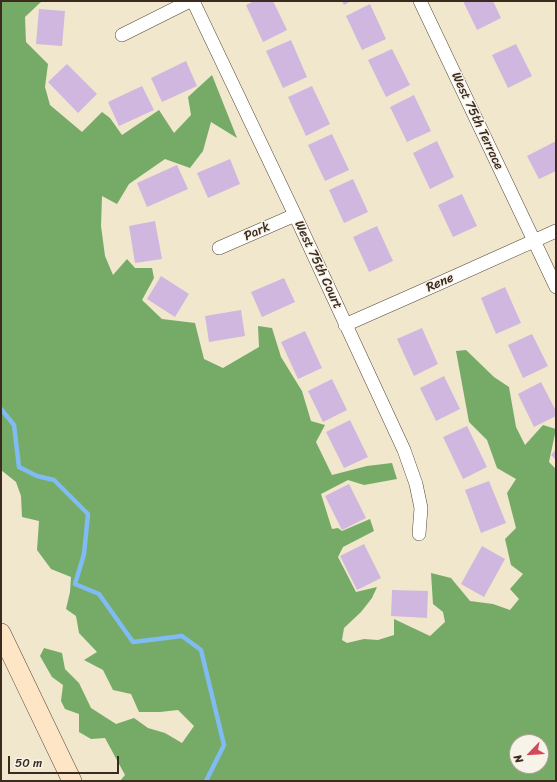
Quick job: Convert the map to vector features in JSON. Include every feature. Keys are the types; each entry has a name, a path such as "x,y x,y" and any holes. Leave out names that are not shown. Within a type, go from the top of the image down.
{"main road":[{"path":"1,633 70,778"}],"street":[{"path":"122,35 190,1"},
{"name":"West 75th Court","path":"193,1 295,215 404,450 414,477 421,508 419,534"},
{"name":"West 75th Terrace","path":"420,1 556,287"},
{"name":"Park","path":"219,248 295,215"},
{"name":"Rene","path":"345,325 556,230"}],"green space":[{"path":"1,1 42,1 25,17 26,42 48,64 45,87 50,105 82,132 102,112 110,118 122,135 159,110 174,133 191,115 188,97 212,75 237,138 211,122 203,151 190,168 165,159 129,184 117,204 102,196 101,226 105,256 113,275 127,259 135,268 152,268 154,278 142,300 162,319 195,323 204,359 223,368 259,347 258,326 272,328 281,357 302,391 311,421 325,425 316,442 332,475 367,466 392,463 397,479 364,485 348,480 321,494 332,529 338,528 342,531 370,519 374,531 343,547 338,557 356,592 377,587 372,598 361,612 344,628 342,640 347,643 364,639 378,640 394,635 394,619 430,636 445,622 443,612 433,604 431,573 451,578 470,601 493,604 510,610 519,599 510,589 523,574 511,565 505,539 516,528 507,493 516,479 497,468 487,440 469,422 456,351 466,350 494,377 509,387 516,427 525,445 543,425 556,429 549,462 556,469 556,781 120,781 125,775 105,738 91,739 79,732 79,714 65,709 61,701 63,685 52,677 40,656 44,648 62,653 65,669 79,683 91,708 116,724 134,718 148,728 165,733 182,743 194,726 178,710 139,712 131,694 113,690 103,670 84,660 97,652 79,633 76,616 66,609 70,592 71,577 51,569 37,550 39,521 22,517 21,496 16,482 1,470"}],"building":[{"path":"254,1 273,1 287,30 263,42 246,5"},
{"path":"342,1 351,1 344,5"},
{"path":"463,1 493,1 501,18 477,30"},
{"path":"370,4 386,39 362,50 346,16"},
{"path":"39,9 65,11 62,46 36,44"},
{"path":"291,40 307,77 283,88 266,51"},
{"path":"516,44 532,76 508,88 492,55"},
{"path":"392,49 410,85 386,97 368,60"},
{"path":"186,61 197,86 162,102 151,78"},
{"path":"67,64 97,94 78,113 48,82"},
{"path":"142,86 154,110 119,126 108,102"},
{"path":"312,86 330,124 306,136 288,97"},
{"path":"414,95 431,131 407,142 390,107"},
{"path":"332,134 349,170 325,181 308,145"},
{"path":"437,141 454,177 430,189 413,153"},
{"path":"556,141 556,171 539,179 527,156"},
{"path":"230,159 240,184 208,198 197,173"},
{"path":"177,165 188,189 147,207 137,183"},
{"path":"353,179 368,212 344,223 329,190"},
{"path":"462,194 477,226 453,237 438,205"},
{"path":"155,221 162,259 135,263 129,226"},
{"path":"377,226 393,261 369,272 353,237"},
{"path":"161,276 189,294 175,317 147,299"},
{"path":"284,278 295,302 262,317 251,292"},
{"path":"505,287 521,323 496,334 481,298"},
{"path":"241,310 245,336 209,342 205,316"},
{"path":"422,328 438,364 414,376 397,339"},
{"path":"305,331 322,368 298,379 281,342"},
{"path":"532,334 548,366 523,378 508,345"},
{"path":"444,376 460,409 436,421 420,388"},
{"path":"332,379 347,410 323,422 308,391"},
{"path":"541,382 556,411 556,416 534,427 518,394"},
{"path":"350,420 368,457 344,468 326,432"},
{"path":"467,426 487,467 463,479 443,437"},
{"path":"556,449 556,460 551,455"},
{"path":"489,481 506,523 481,533 465,490"},
{"path":"349,484 366,518 342,530 325,496"},
{"path":"364,544 381,578 357,590 340,556"},
{"path":"482,546 505,559 484,597 461,584"},
{"path":"392,590 428,591 427,618 391,616"}],"waterway":[{"path":"1,409 14,425 19,467 37,476 54,480 88,514 84,554 75,584 99,594 133,642 182,636 201,650 224,745 206,781"}]}
